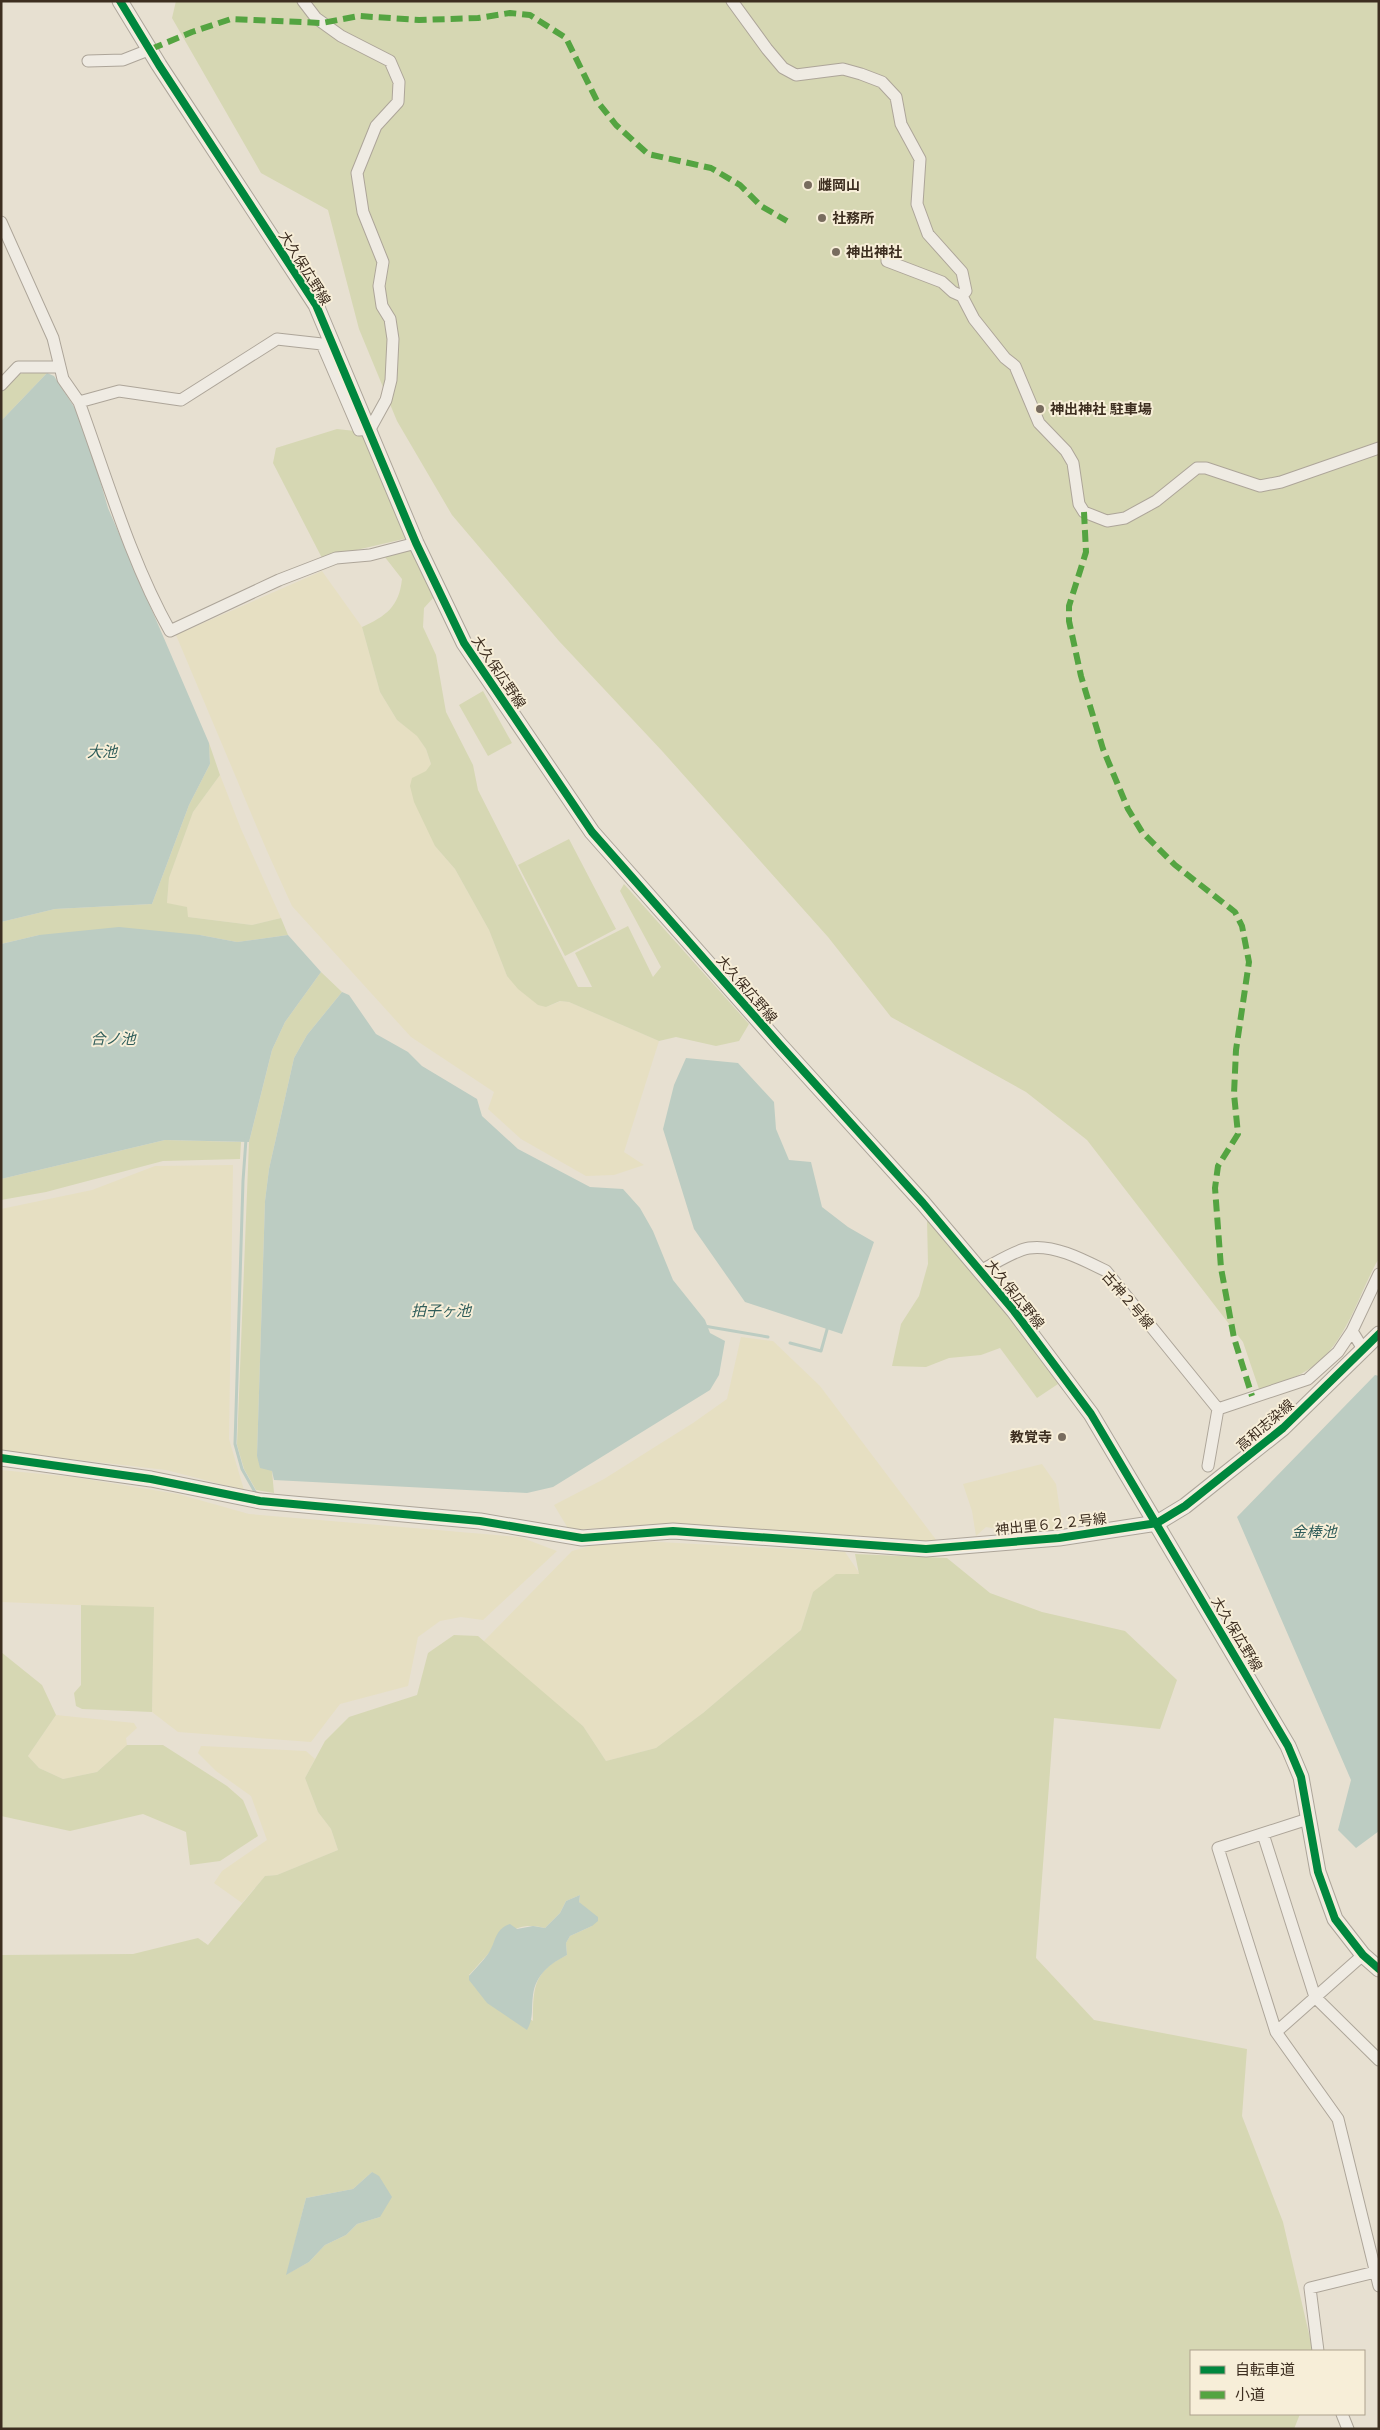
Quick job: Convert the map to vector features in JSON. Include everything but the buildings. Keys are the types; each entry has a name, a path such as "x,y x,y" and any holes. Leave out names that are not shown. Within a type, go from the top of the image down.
{"street":[{"name":"大久保広野線","path":"120,1 316,305 416,543 464,643 592,832 923,1203 1014,1311 1091,1414 1288,1746 1301,1777 1318,1872 1335,1919 1363,1955 1379,1969"},
{"path":"79,402 119,390 181,400 278,339 322,344 359,430 370,430 386,400 391,380 393,339 390,319 382,306 380,286 383,262 363,212 357,173 376,126 398,102 399,82 390,61 341,36 316,18 303,1"},
{"path":"732,1 783,68 796,75 843,69 882,82 896,97 901,124 920,160 917,204 928,234 962,272 966,291 962,296"},
{"path":"88,60 123,60 150,49"},
{"path":"1,222 53,338 63,379 79,402 142,573 156,606 170,631 279,580 336,558 370,555 416,543"},
{"path":"887,261 942,282 953,292 962,296 974,319 1005,358 1015,366 1039,423 1066,451 1074,463 1079,504 1084,512 1107,521 1125,518 1156,501 1198,468 1206,468 1260,486 1281,482 1379,448"},
{"path":"1,385 18,367 60,366"},
{"name":"古神２号線","path":"980,1271 1028,1248 1050,1248 1088,1261 1106,1271 1218,1409"},
{"path":"1208,1466 1218,1409 1308,1379 1338,1352 1352,1331 1379,1274"},
{"path":"1352,1331 1363,1349"},
{"name":"高和志染線","path":"1157,1523 1185,1506 1283,1428 1379,1334"},
{"name":"神出里６２２号線","path":"1,1458 151,1479 260,1501 480,1521 582,1538 672,1531 926,1549 1059,1538 1157,1523"},
{"path":"1308,1819 1218,1848 1276,2032 1338,2119 1377,2271 1379,2286"},
{"path":"1263,1834 1315,1997 1379,2060"},
{"path":"1276,2032 1363,1955"},
{"path":"1318,2350 1310,2288 1377,2271"},
{"path":"1342,2415 1348,2429"}],"shaded area":[{"path":"322,571 362,627 380,692 397,720 417,735 426,749 431,764 427,771 435,846 455,869 489,930 507,976 546,1007 561,1001 569,1002 659,1041 624,1152 644,1165 614,1175 586,1176 521,1139 488,1109 494,1092 411,1037 292,906 176,635"},
{"path":"220,775 241,829 281,918 252,925 188,917 167,903 169,878 193,812"},
{"path":"233,1165 229,1439 244,1490 166,1470 1,1451 1,1209 92,1190 155,1166"},
{"path":"741,1337 773,1341 820,1386 937,1541 904,1542 659,1524 569,1530 554,1505 604,1479 693,1423 727,1399"},
{"path":"1042,1464 1056,1484 1063,1531 1023,1534 986,1527 976,1536 972,1511 963,1484"},
{"path":"1,1470 73,1477 178,1494 249,1514 520,1537 557,1551 483,1620 461,1617 440,1621 418,1637 408,1686 340,1704 311,1742 178,1732 152,1712 154,1608 1,1602"},
{"path":"641,1541 845,1552 860,1574 813,1592 801,1630 703,1713 656,1748 606,1761 583,1726 483,1642 572,1551 594,1545"},
{"path":"56,1715 134,1723 137,1728 126,1738 127,1745 97,1772 63,1779 39,1768 28,1756"},
{"path":"201,1746 306,1751 315,1759 305,1778 318,1812 331,1829 338,1850 277,1875 265,1876 242,1903 214,1883 222,1871 267,1840 251,1796 216,1771 198,1753"}],"green space":[{"path":"176,1 1379,1 1379,1258 1341,1335 1320,1361 1295,1377 1259,1389 1243,1342 1087,1140 1026,1092 891,1017 828,937 663,752 559,641 452,515 397,421 359,329 328,210 261,173 172,18"},
{"path":"33,370 47,373 1,421 1,391 20,374"},
{"path":"337,429 364,432 408,538 322,558 273,463 276,448"},
{"path":"413,549 434,597 424,608 423,627 436,655 446,712 473,765 478,790 578,987 592,987 575,953 628,926 653,977 661,967 620,891 624,884 749,1024 739,1041 716,1046 676,1037 659,1041 569,1002 560,1001 546,1007 538,1005 518,989 507,976 489,930 455,869 435,846 414,802 410,786 412,778 426,771 431,764 426,749 417,736 397,720 380,692 362,627 378,619 390,609 398,597 402,579 384,556"},
{"path":"483,691 512,743 488,756 459,705"},
{"path":"209,743 220,775 193,812 169,878 167,903 187,907 188,917 252,925 281,918 288,935 237,942 200,935 39,935 1,944 1,922 55,909 152,904 189,805 210,764"},
{"path":"569,839 616,929 565,956 518,865"},
{"path":"321,972 342,992 307,1035 294,1058 269,1169 265,1201 257,1456 272,1471 274,1493 256,1490 244,1469 237,1445 249,1142 272,1050 285,1022"},
{"path":"165,1140 241,1142 240,1159 163,1161 46,1192 1,1200 1,1179"},
{"path":"927,1219 992,1292 1061,1382 1037,1398 1000,1348 981,1355 949,1358 926,1367 892,1366 901,1324 919,1296 928,1264"},
{"path":"855,1554 947,1558 990,1593 1042,1612 1125,1631 1177,1680 1160,1729 1054,1718 1036,1958 1094,2020 1247,2049 1242,2116 1283,2222 1313,2350 1190,2350 1190,2415 1300,2415 1294,2429 1,2429 1,1955 133,1954 198,1938 208,1945 265,1876 277,1875 338,1850 331,1829 318,1812 305,1778 325,1741 349,1717 417,1695 428,1653 454,1635 478,1636 583,1726 606,1761 656,1748 703,1713 801,1630 813,1592 836,1574 859,1574","holes":["580,1895 579,1902 592,1926 570,1936 566,1943 567,1955 548,1967 542,1974 535,1989 533,2021 469,1975 499,1942 512,1931 525,1926 545,1928 560,1913 566,1901","372,2172 380,2217 357,2224 346,2235 325,2245 309,2262 287,2274 306,2198 353,2189"]},
{"path":"81,1605 154,1607 152,1712 82,1709 76,1706 74,1693 81,1685"},
{"path":"1,1652 42,1685 56,1715 28,1756 39,1768 63,1779 97,1772 127,1745 163,1745 227,1786 243,1800 258,1836 220,1861 190,1865 186,1832 143,1814 70,1831 1,1816"}],"water":[{"name":"大池","path":"47,373 54,376 82,419 108,508 209,743 210,764 189,805 152,904 55,909 1,922 1,421"},
{"name":"合ノ池","path":"119,927 200,935 237,942 288,935 321,972 285,1022 272,1050 249,1142 165,1140 1,1179 1,944 39,935"},
{"name":"拍子ヶ池","path":"342,992 349,995 376,1034 408,1052 422,1066 477,1099 482,1116 518,1149 590,1187 623,1189 640,1208 653,1231 673,1280 705,1320 710,1333 725,1341 719,1375 710,1390 553,1487 527,1493 274,1480 272,1471 260,1468 257,1456 265,1201 269,1169 294,1058 307,1035"},
{"path":"686,1058 738,1063 774,1102 776,1129 789,1160 811,1162 822,1207 848,1227 874,1242 842,1334 745,1302 694,1229 663,1129 674,1085"},
{"name":"金棒池","path":"1375,1375 1379,1376 1379,1831 1356,1848 1338,1830 1351,1780 1237,1517"},
{"path":"580,1895 579,1902 598,1917 598,1921 592,1926 570,1936 566,1943 567,1955 545,1970 537,1981 527,2030 487,2003 469,1980 469,1976 491,1950 498,1933 505,1926 510,1924 517,1929 533,1926 545,1928 560,1913 566,1901"},
{"path":"372,2172 379,2176 392,2197 380,2217 357,2224 346,2235 325,2245 309,2262 286,2275 306,2198 353,2189"}],"waterway":[{"path":"246,1139 235,1444 242,1469 255,1492"},
{"path":"704,1326 768,1337"},
{"path":"790,1343 821,1351 828,1326"}],"marked path":[{"path":"151,49 192,32 231,19 322,23 359,16 419,20 478,18 510,13 530,15 566,38 597,101 616,125 648,154 711,168 740,185 761,206 787,221"},
{"path":"1084,512 1086,552 1069,606 1069,621 1081,676 1103,749 1128,809 1142,832 1175,865 1235,912 1242,926 1249,962 1236,1050 1234,1094 1238,1134 1218,1166 1215,1188 1221,1268 1234,1338 1252,1396"}],"cycle path":[{"path":"120,1 159,65 316,305 416,543 464,643 592,832 780,1045 923,1203 1014,1311 1091,1414 1288,1746 1301,1777 1318,1872 1335,1919 1363,1955 1379,1969"},
{"path":"1,1458 151,1479 260,1501 480,1521 582,1538 673,1531 926,1549 1059,1538 1157,1523 1185,1506 1283,1428 1379,1334"}],"place":[{"name":"雌岡山","path":"808,185"},
{"name":"社務所","path":"822,218"},
{"name":"神出神社","path":"836,252"},
{"name":"神出神社 駐車場","path":"1040,409"},
{"name":"教覚寺","path":"1062,1437"}]}
